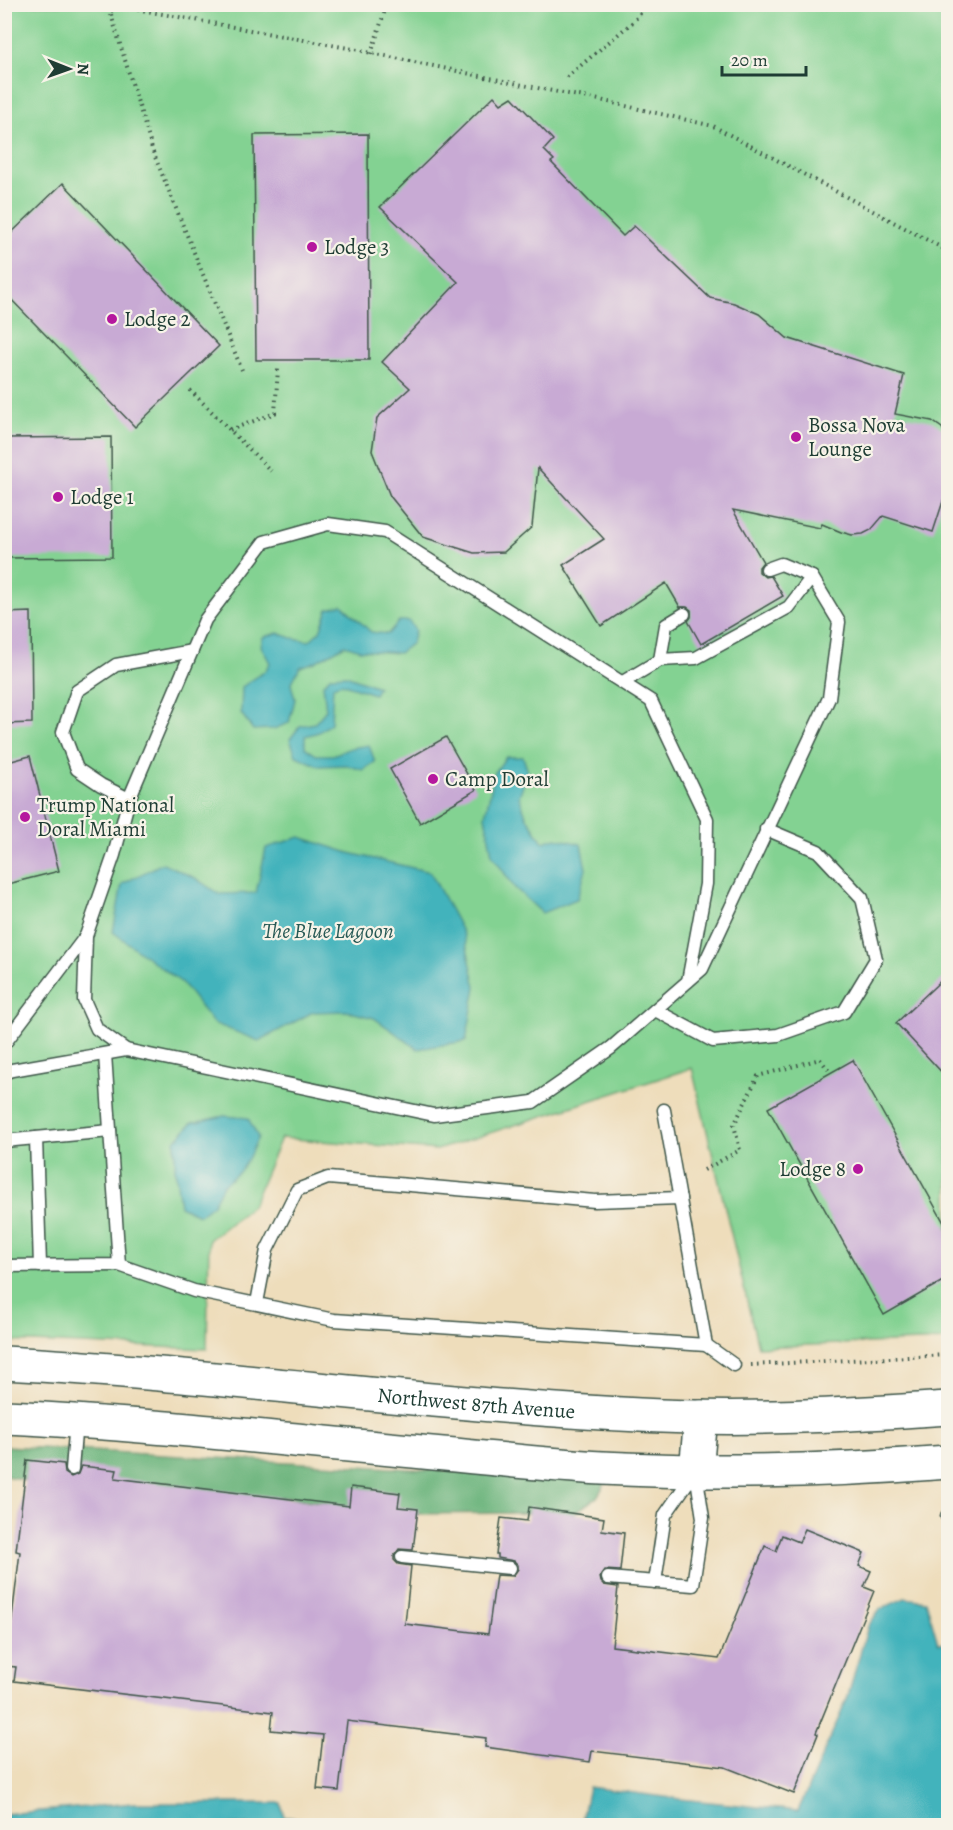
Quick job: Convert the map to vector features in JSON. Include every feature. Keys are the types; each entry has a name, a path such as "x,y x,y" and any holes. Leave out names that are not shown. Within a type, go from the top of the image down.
{"main road":[{"name":"Northwest 87th Avenue","path":"4,1363 109,1370 566,1411 701,1418 827,1416 948,1408"},
{"path":"4,1417 76,1421 565,1466 696,1471 832,1470 948,1462"},
{"path":"696,1471 701,1418"}],"lane":[{"path":"126,1050 97,1029 84,1000 86,936 114,855 129,799 205,620 264,542 328,524 385,532 651,701 707,819 706,884 688,981"},
{"path":"4,1073 126,1050 434,1115 533,1102 611,1048 702,969 829,698 839,622 812,577 781,564 767,569"},
{"path":"623,682 660,660 696,658 789,607 812,577"},
{"path":"660,660 666,625 684,614"},
{"path":"129,799 101,785 77,769 63,732 77,691 116,665 192,651"},
{"path":"655,1010 713,1041 778,1035 844,1012 871,968 876,959 862,898 818,850 766,829"},
{"path":"4,1044 86,936"},
{"path":"105,1054 119,1265"},
{"path":"664,1110 706,1345"},
{"path":"4,1141 110,1131"},
{"path":"36,1138 40,1266"},
{"path":"257,1303 267,1250 297,1190 328,1178 595,1201 680,1198"},
{"path":"4,1266 119,1265 194,1291 334,1320 706,1345 734,1365"},
{"path":"72,1469 76,1421"},
{"path":"655,1582 665,1515 696,1471"},
{"path":"608,1578 693,1585 703,1518 696,1471"},
{"path":"402,1557 510,1568"}],"path":[{"path":"371,54 387,4"},
{"path":"567,77 634,21 648,4"},
{"path":"242,370 153,152 110,11 123,6 348,48 600,100 713,126 948,251"},
{"path":"230,430 275,413 278,369"},
{"path":"190,390 271,471"},
{"path":"704,1170 740,1150 734,1125 758,1076 820,1059 830,1072"},
{"path":"734,1365 948,1355"}],"green space":[{"path":"5,5 948,5 948,1340 758,1347 692,1068 437,1150 281,1138 252,1206 209,1240 207,1349 5,1341"},
{"path":"4,1446 607,1480 597,1497 569,1517 539,1513 398,1514 288,1497 132,1502 5,1476"}],"water":[{"path":"342,605 371,632 388,634 399,621 409,621 415,630 412,643 399,653 360,650 345,645 315,662 300,667 291,684 295,699 289,723 274,729 253,730 241,713 242,687 265,671 270,663 261,646 263,637 278,633 309,641 320,631 328,609"},
{"path":"346,675 378,687 374,694 341,683 333,686 331,723 319,732 305,736 305,747 316,755 333,755 351,748 369,745 375,762 363,770 346,765 319,766 296,756 290,739 300,726 315,723 326,710 323,684 331,676"},
{"path":"506,757 523,757 528,772 519,796 526,816 543,842 556,838 581,844 586,869 577,899 542,913 514,887 492,855 485,816 495,772"},
{"name":"The Blue Lagoon","path":"300,837 349,853 430,872 464,935 476,987 466,1041 418,1049 374,1018 346,1011 313,1012 259,1041 213,1023 182,983 113,932 122,884 163,863 195,878 219,894 256,893 266,848"},
{"path":"224,1116 248,1118 258,1137 239,1172 223,1185 213,1204 199,1215 180,1206 175,1168 175,1141 192,1123"},
{"path":"905,1598 926,1601 938,1643 948,1643 948,1825 581,1825 589,1787 798,1811 847,1699 868,1626 880,1609"},
{"path":"134,1803 281,1803 284,1817 370,1825 5,1825 5,1814"}],"building":[{"path":"494,96 501,104 512,97 553,140 544,150 554,160 551,162 623,236 634,226 710,298 734,303 759,314 787,338 904,375 895,414 932,421 942,428 948,438 948,486 933,532 883,516 871,530 863,534 852,535 822,524 820,528 733,510 763,562 759,567 759,572 765,577 771,576 783,596 701,644 688,621 691,617 691,610 687,607 680,607 666,583 601,626 563,565 604,539 538,468 532,527 504,552 474,553 423,537 390,496 372,451 377,418 410,388 382,362 458,282 380,207"},
{"name":"Lodge 3","path":"368,134 369,360 256,360 254,135"},
{"name":"Lodge 2","path":"63,183 219,346 135,427 4,292 4,240"},
{"name":"Lodge 1","path":"111,437 112,557 4,558 4,438"},
{"path":"31,612 32,723 4,724 4,613"},
{"name":"Camp Doral","path":"446,737 476,790 420,823 390,769"},
{"name":"Trump National Doral Miami","path":"30,756 59,871 4,885 4,763"},
{"path":"948,974 948,1079 896,1023"},
{"name":"Lodge 8","path":"853,1060 948,1230 948,1278 884,1315 768,1108"},
{"path":"27,1460 64,1464 65,1473 71,1477 78,1474 81,1466 117,1470 115,1478 349,1506 351,1487 400,1493 398,1507 418,1509 413,1550 399,1549 394,1556 398,1564 411,1566 405,1624 488,1634 496,1575 513,1576 518,1569 514,1561 498,1558 496,1554 501,1518 527,1521 529,1507 604,1518 602,1530 624,1533 620,1571 605,1570 600,1577 604,1585 618,1587 612,1646 719,1659 765,1546 776,1551 782,1535 799,1542 805,1529 864,1553 859,1566 871,1571 864,1587 874,1591 816,1733 818,1734 794,1794 725,1767 592,1751 590,1762 485,1747 486,1738 347,1721 339,1791 317,1789 323,1735 271,1730 273,1712 14,1681 16,1667 6,1666 20,1552 16,1551"}],"place":[{"name":"Lodge 3","path":"312,247"},
{"name":"Lodge 2","path":"112,319"},
{"name":"Bossa Nova Lounge","path":"796,437"},
{"name":"Lodge 1","path":"58,497"},
{"name":"Camp Doral","path":"433,779"},
{"name":"Trump National Doral Miami","path":"25,817"},
{"name":"Lodge 8","path":"858,1169"}]}
